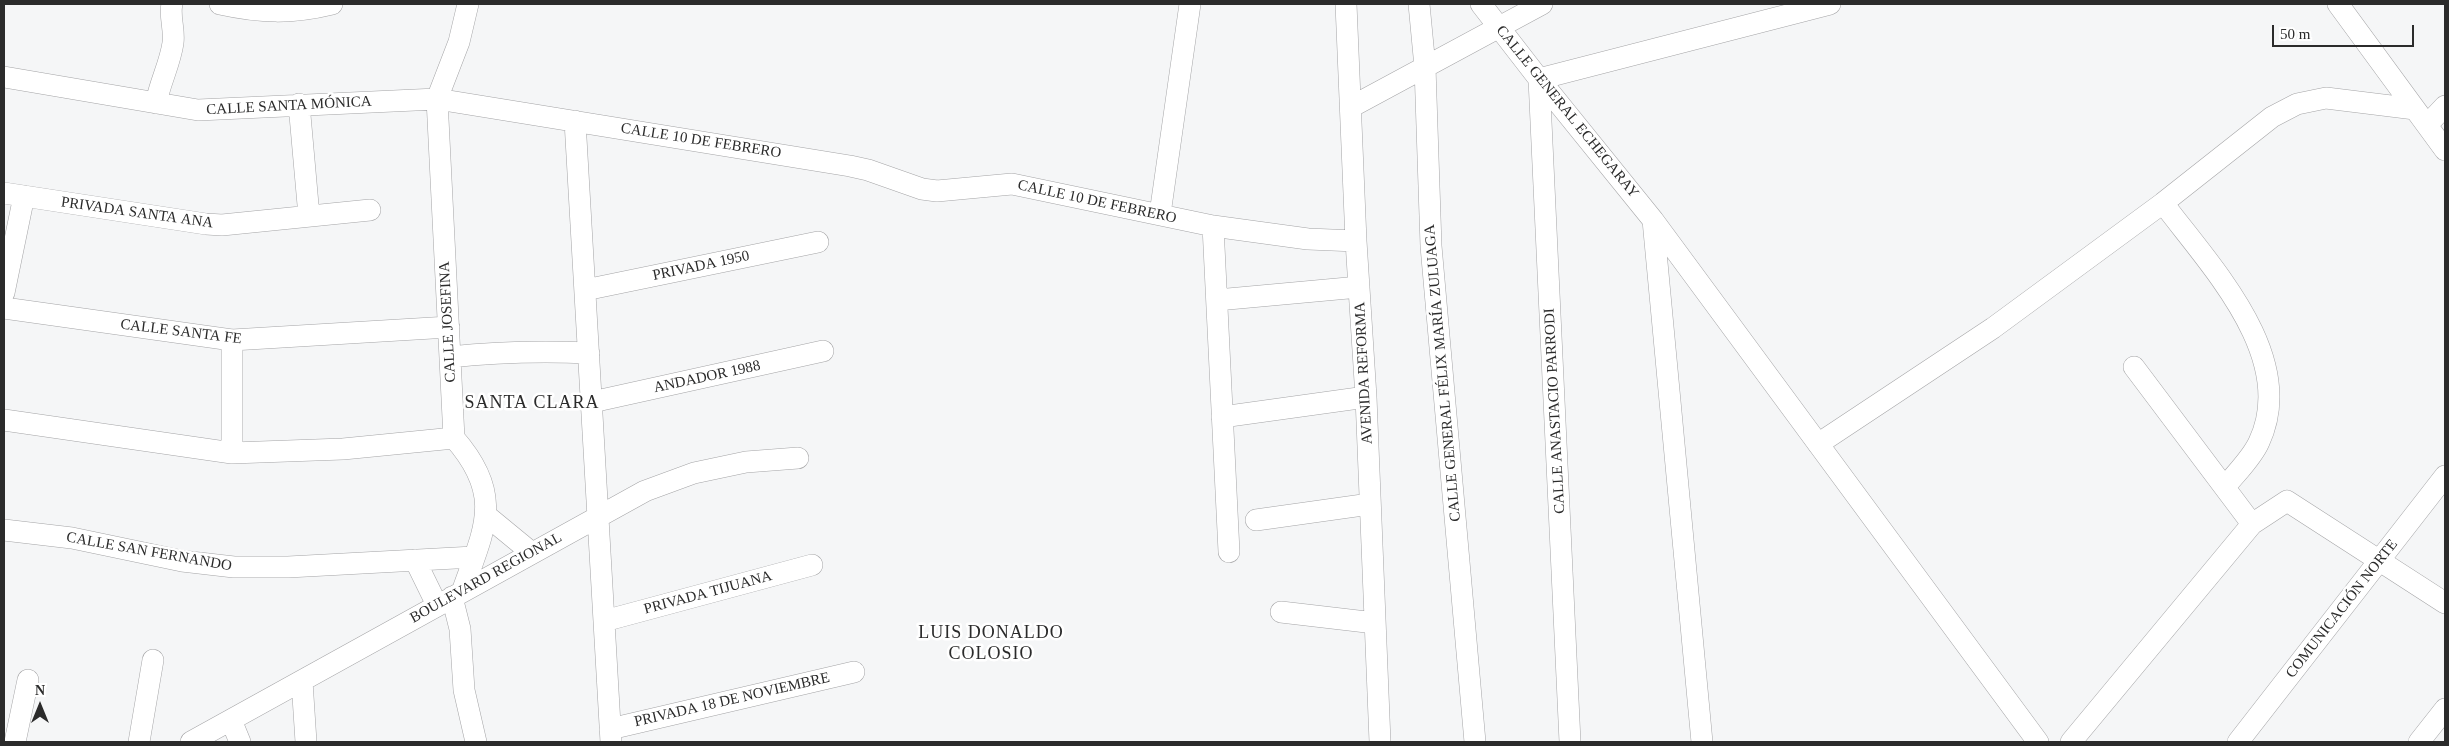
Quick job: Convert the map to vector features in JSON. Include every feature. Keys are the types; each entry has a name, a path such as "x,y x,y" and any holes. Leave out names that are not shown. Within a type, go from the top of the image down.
{"street":[{"path":"156,103 160,82 171,54 173,39 172,4"},
{"path":"220,4 252,11 279,12 306,10 332,4"},
{"path":"438,99 459,42 468,4"},
{"path":"1160,214 1190,4"},
{"name":"AVENIDA REFORMA","path":"1346,4 1356,241 1366,397 1380,742"},
{"name":"CALLE GENERAL FÉLIX MARÍA ZULUAGA","path":"1419,4 1425,67 1431,246 1475,742"},
{"name":"CALLE GENERAL ECHEGARAY","path":"1481,4 1653,220 2038,742"},
{"path":"1351,107 1542,4"},
{"path":"1539,79 1830,4"},
{"path":"2338,4 2445,150"},
{"name":"CALLE SANTA MÓNICA","path":"4,77 198,110 438,99 576,120"},
{"name":"CALLE ANASTACIO PARRODI","path":"1539,79 1570,742"},
{"path":"1818,444 1993,328 2163,203 2272,117 2298,104 2326,98 2421,117 2445,106"},
{"name":"CALLE JOSEFINA","path":"438,99 454,438"},
{"path":"300,104 309,216"},
{"path":"576,120 611,735"},
{"name":"CALLE 10 DE FEBRERO","path":"576,120 868,170 922,189 937,191 1012,184 1213,226 1308,239 1356,241"},
{"path":"4,293 14,195"},
{"name":"PRIVADA SANTA ANA","path":"14,195 206,224 370,210"},
{"path":"2163,203 2239,306 2255,335 2268,382 2268,414 2259,442 2225,487"},
{"path":"1653,220 1702,742"},
{"path":"1213,226 1229,552"},
{"name":"PRIVADA 1950","path":"585,290 818,242"},
{"path":"1216,300 1359,287"},
{"name":"CALLE SANTA FE","path":"4,308 232,340 449,327"},
{"path":"232,340 232,453"},
{"path":"450,356 542,350 588,353"},
{"name":"ANDADOR 1988","path":"592,402 823,352"},
{"path":"2134,367 2252,524"},
{"path":"1222,417 1366,397"},
{"path":"4,420 232,453 343,448 454,438 479,474 486,502 487,516 474,557 450,598"},
{"name":"BOULEVARD REGIONAL","path":"191,742 645,491 694,474 746,462 798,458"},
{"name":"COMUNICACIÓN NORTE","path":"2238,742 2445,476"},
{"path":"2071,742 2252,524 2287,501 2445,603"},
{"path":"1256,520 1370,504"},
{"path":"487,516 532,553"},
{"name":"CALLE SAN FERNANDO","path":"4,530 72,538 182,561 234,567 288,567 474,557"},
{"path":"415,560 450,598 461,637 464,690 476,742"},
{"name":"PRIVADA TIJUANA","path":"604,621 812,566"},
{"path":"1281,612 1375,623"},
{"path":"139,742 153,660"},
{"name":"PRIVADA 18 DE NOVIEMBRE","path":"611,735 854,672"},
{"path":"15,742 28,680"},
{"path":"302,681 306,742"},
{"path":"2419,742 2445,709"},
{"path":"231,720 240,742"}],"district":[{"name":"SANTA CLARA","path":"532,403"},
{"name":"LUIS DONALDO COLOSIO","path":"991,643"}]}
